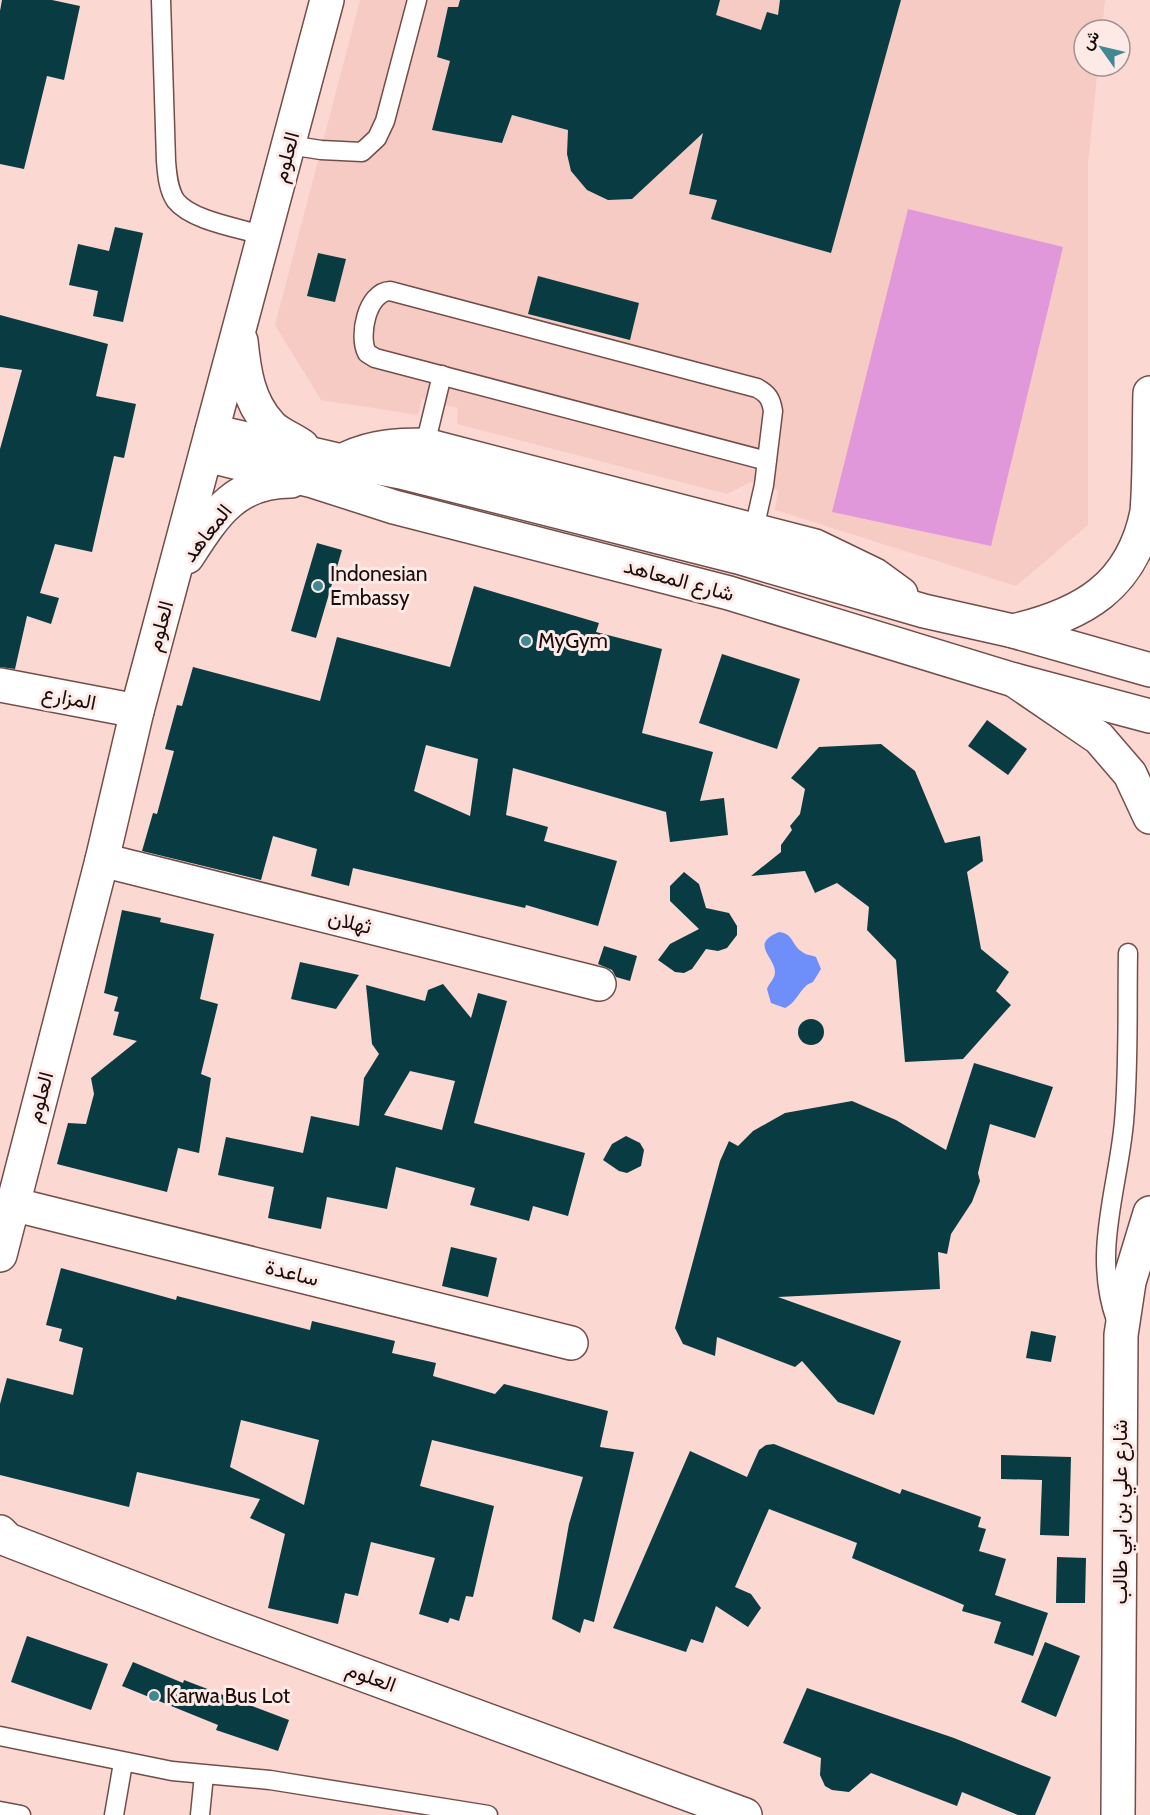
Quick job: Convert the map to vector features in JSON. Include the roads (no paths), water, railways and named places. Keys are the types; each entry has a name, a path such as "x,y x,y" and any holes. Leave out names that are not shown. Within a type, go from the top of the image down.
{"street":[{"name":"العلوم","path":"0,1255 102,860 137,711 327,0"},
{"path":"240,332 244,373 253,400 270,426 324,466 364,450 397,445 425,445 754,529 825,551 875,575 924,611"},
{"path":"1013,631 1045,624 1086,605 1104,591 1124,568 1138,541 1147,511 1150,393"},
{"name":"شارع المعاهد","path":"209,443 324,466 401,472 738,557 924,611 1013,631 1150,670"},
{"name":"شارع المعاهد","path":"324,466 394,507 729,593 1014,680 1150,716"},
{"name":"المعاهد","path":"173,579 204,531 241,491 324,466"},
{"path":"1014,680 1099,738 1130,774 1150,817"},
{"name":"المزارع","path":"0,685 137,711"},
{"name":"ثهلان","path":"102,860 598,984"},
{"name":"ساعدة","path":"12,1204 572,1343"},
{"name":"شارع علي بن ابي طالب","path":"1118,1815 1121,1335 1129,1282 1148,1222"},
{"name":"العلوم","path":"0,1532 8,1539 223,1623 745,1815"}],"lane":[{"path":"161,0 166,160 168,181 175,200 190,214 265,236"},
{"path":"289,145 321,150 363,152 377,138 385,121 417,0"},
{"path":"754,529 767,461 773,411 771,400 757,388 390,291 375,296 363,338 368,353 375,358 767,461"},
{"path":"425,445 442,375"},
{"path":"1121,1335 1107,1286 1107,1235 1124,1118 1128,953"},
{"path":"1107,1235 1127,1238 1148,1222"},
{"path":"0,1736 123,1763 204,1775 282,1782 488,1815"},
{"path":"114,1815 123,1763"},
{"path":"200,1815 204,1775"},
{"path":"0,1811 21,1815"}],"water":[{"path":"779,932 790,937 803,952 816,957 821,969 813,982 785,1008 771,1003 767,989 775,972 766,951 766,941"}],"place":[{"name":"Indonesian Embassy","path":"318,586"},
{"name":"MyGym","path":"526,641"},
{"name":"Karwa Bus Lot","path":"154,1696"}]}
